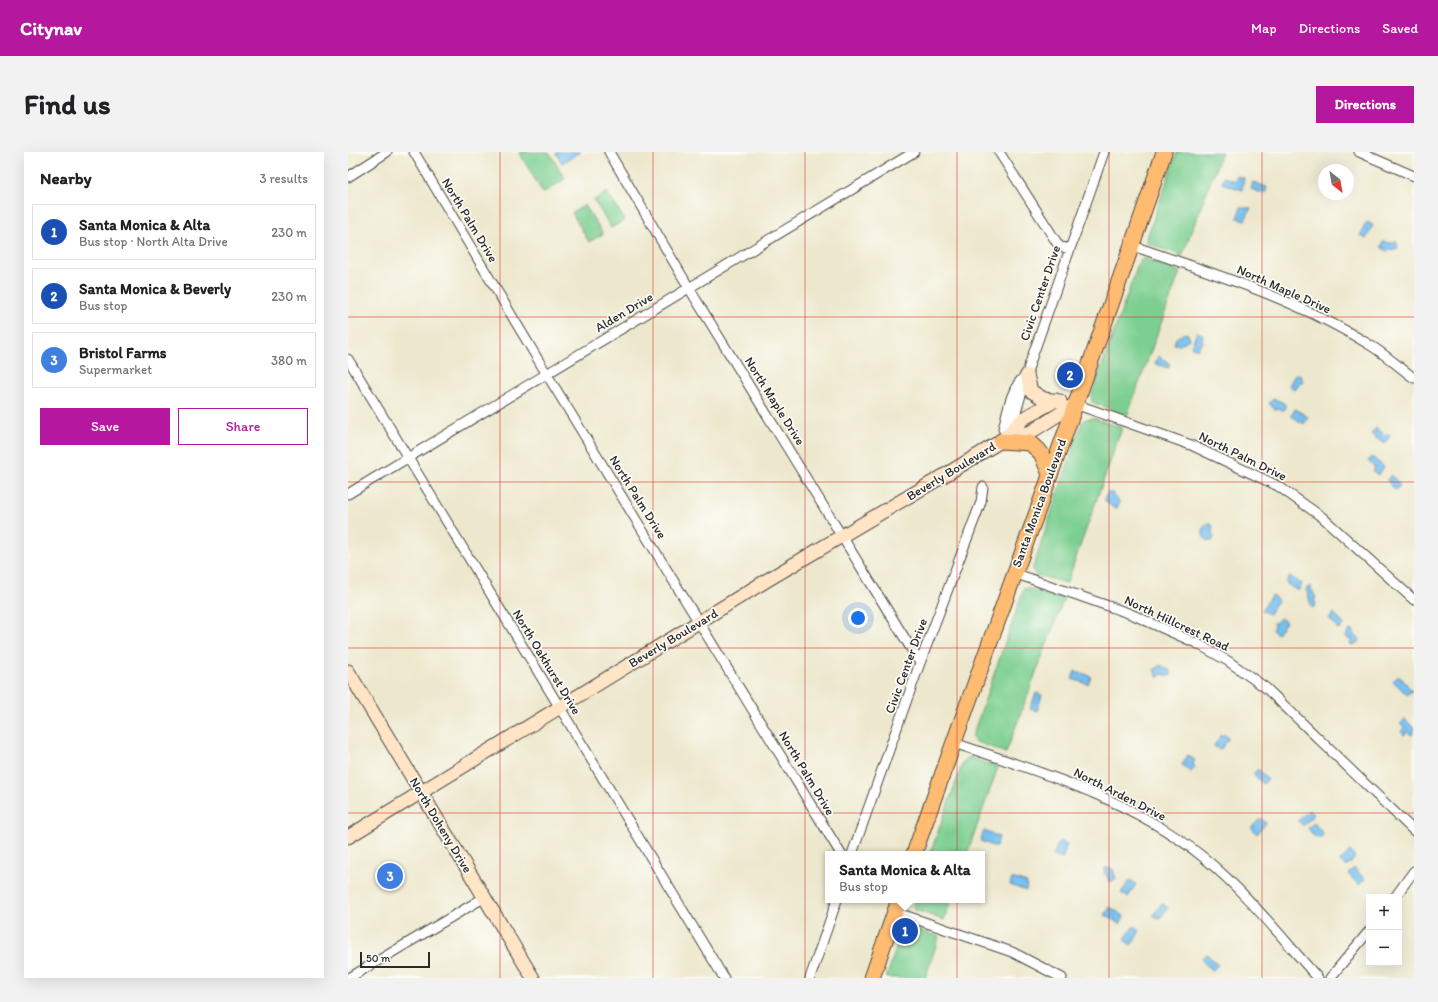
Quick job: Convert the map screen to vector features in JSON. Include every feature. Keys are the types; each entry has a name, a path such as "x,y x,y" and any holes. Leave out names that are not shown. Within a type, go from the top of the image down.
{"main road":[{"name":"Santa Monica Boulevard","path":"915,851 1133,246 1164,152"},
{"path":"1027,374 1031,391 1044,399 1075,404"},
{"name":"Beverly Boulevard","path":"348,837 699,622 1001,441 1024,418 1056,400"},
{"name":"Beverly Boulevard","path":"1001,441 1031,432 1075,404"},
{"path":"1001,441 1030,443 1040,453 1050,474"},
{"name":"North Doheny Drive","path":"348,671 533,978"},
{"path":"872,978 897,906"}],"street":[{"path":"348,176 387,152"},
{"name":"North Palm Drive","path":"414,152 546,373 839,851"},
{"name":"North Maple Drive","path":"609,152 689,288 920,663"},
{"name":"Alden Drive","path":"348,494 914,152"},
{"path":"999,152 1059,246 1069,249"},
{"name":"Civic Center Drive","path":"1001,441 1015,392 1020,380 1027,374 1069,249 1104,152"},
{"path":"1359,152 1414,176"},
{"name":"North Maple Drive","path":"1133,246 1247,286 1311,313 1373,347 1414,378"},
{"name":"North Oakhurst Drive","path":"348,359 724,978"},
{"name":"North Palm Drive","path":"1075,404 1191,445 1278,486 1322,517 1414,600"},
{"name":"Civic Center Drive","path":"853,851 920,663 981,502 983,486"},
{"name":"North Hillcrest Road","path":"1014,573 1131,614 1198,644 1228,661 1266,688 1414,831"},
{"name":"North Arden Drive","path":"954,743 1072,783 1148,820 1203,857 1246,897 1318,978"},
{"path":"1397,894 1414,871"},
{"path":"348,978 485,897"},
{"path":"810,978 836,903"},
{"path":"897,906 1012,952 1062,978"},
{"path":"1330,978 1366,935"}],"green space":[{"path":"519,152 549,152 565,179 543,193"},
{"path":"1177,152 1222,152 1182,256 1147,243 1147,237"},
{"path":"607,192 625,220 611,228 594,200"},
{"path":"585,205 603,234 589,242 572,213"},
{"path":"1143,258 1180,272 1127,416 1092,402 1091,396 1139,262"},
{"path":"1093,418 1122,428 1067,583 1036,575 1033,571 1033,567 1082,422 1086,419"},
{"path":"1027,588 1064,598 1006,753 974,741 972,737 1022,594 1024,589"},
{"path":"969,757 998,767 968,851 931,851 963,762"},
{"path":"914,903 950,903 944,920 915,910 913,907"},
{"path":"907,926 939,937 925,978 886,978 902,931"}],"water":[{"path":"581,152 562,163 556,153"},
{"path":"1237,176 1244,178 1242,190 1222,183 1224,177 1235,181"},
{"path":"1253,182 1267,187 1265,194 1251,189"},
{"path":"1241,207 1251,208 1245,220 1237,218"},
{"path":"1367,222 1373,225 1366,239 1360,235"},
{"path":"1384,241 1389,243 1396,241 1398,248 1387,251 1381,247"},
{"path":"1197,332 1203,334 1202,340 1204,342 1200,344 1198,349 1191,347"},
{"path":"1185,333 1188,334 1189,339 1180,345 1174,344 1176,338"},
{"path":"1158,356 1169,363 1169,368 1155,364"},
{"path":"1295,374 1300,375 1303,381 1294,389 1289,386"},
{"path":"1275,399 1284,403 1286,408 1284,410 1274,409 1269,403"},
{"path":"1295,409 1308,417 1304,424 1291,416"},
{"path":"1376,428 1385,435 1387,433 1390,436 1384,444 1371,434"},
{"path":"1372,457 1384,467 1378,475 1373,471 1375,468 1368,461"},
{"path":"1391,475 1399,483 1399,487 1395,490 1387,480"},
{"path":"1108,493 1112,493 1120,503 1117,508 1113,508 1105,501 1105,496"},
{"path":"1207,524 1211,524 1213,527 1212,531 1214,538 1212,541 1206,540 1203,536 1203,528"},
{"path":"1289,577 1302,584 1299,590 1296,590 1286,583"},
{"path":"1310,586 1316,598 1314,599 1316,605 1312,608 1306,589"},
{"path":"1272,595 1278,600 1269,614 1262,610"},
{"path":"1334,613 1344,625 1339,630 1329,618"},
{"path":"1280,618 1286,622 1277,634 1272,630 1274,626 1273,623 1277,622"},
{"path":"1350,630 1353,631 1355,636 1360,639 1359,642 1353,645 1350,644 1352,639 1348,639 1346,636"},
{"path":"1160,665 1171,671 1171,676 1161,674 1158,678 1154,670"},
{"path":"1075,671 1091,676 1088,684 1072,679"},
{"path":"1399,675 1412,691 1407,695 1393,681"},
{"path":"1036,693 1042,695 1037,711 1030,709"},
{"path":"1405,719 1414,728 1414,733 1411,735 1408,732 1404,735 1401,731 1404,728 1400,724"},
{"path":"1221,735 1225,735 1229,738 1220,750 1214,746"},
{"path":"1188,755 1195,760 1193,764 1195,767 1191,772 1182,765"},
{"path":"1258,769 1268,779 1263,784 1253,774"},
{"path":"1309,810 1314,814 1303,826 1298,821"},
{"path":"1261,818 1266,823 1257,834 1251,828"},
{"path":"1314,823 1324,834 1319,839 1313,835 1308,828"},
{"path":"984,831 999,837 996,847 980,841"},
{"path":"1059,841 1067,844 1062,859 1053,856"},
{"path":"1350,851 1355,857 1352,862 1345,866 1340,861"},
{"path":"1106,867 1113,869 1116,879 1110,882 1104,871"},
{"path":"1354,868 1365,879 1359,885 1348,874"},
{"path":"1012,878 1027,883 1026,891 1010,885"},
{"path":"1130,880 1136,884 1128,897 1121,893"},
{"path":"1162,903 1168,908 1160,918 1153,916"},
{"path":"1110,907 1124,916 1120,924 1105,915"},
{"path":"1133,927 1136,927 1140,931 1131,945 1124,940"},
{"path":"1207,954 1218,965 1212,971 1201,959"}],"place":[{"name":"Santa Monica & Beverly","path":"1070,375"},
{"name":"Bristol Farms","path":"390,876"},
{"name":"Santa Monica & Alta","path":"905,931"}]}
